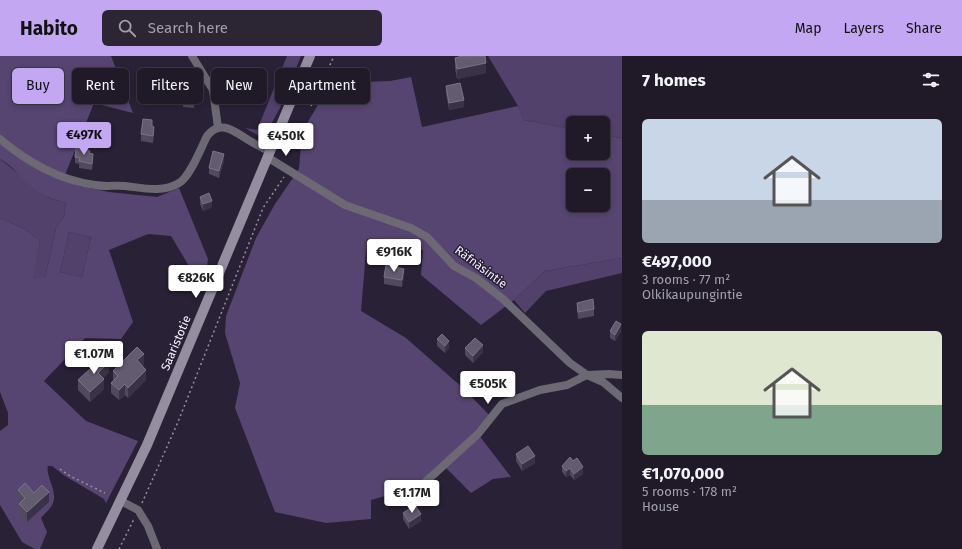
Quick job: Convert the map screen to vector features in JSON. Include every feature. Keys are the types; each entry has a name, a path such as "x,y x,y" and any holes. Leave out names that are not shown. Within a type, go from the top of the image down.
{"main road":[{"name":"Saaristotie","path":"96,549 121,502 147,445 310,56"}],"street":[{"path":"0,139 31,162 67,179 96,186 156,190 180,183 188,172 207,136 211,131 218,128 213,90 192,56"},
{"name":"Räfnäsintie","path":"218,128 232,129 289,170 345,205 412,228 427,237 454,266 476,278 503,300 570,363 587,375 603,382 622,398"},
{"path":"421,486 478,434 502,404 533,392 566,385 587,375 622,375"},
{"path":"121,502 138,510 148,526 157,549"}],"path":[{"path":"311,106 334,56"},
{"path":"293,120 290,126 297,129"},
{"path":"119,549 178,422 263,208 289,170"},
{"path":"60,469 70,476 106,492"}],"shaded area":[{"path":"0,56 111,56 116,68 72,68 72,104 94,104 65,175 37,162 0,135"},
{"path":"287,56 301,56 296,68 282,68"},
{"path":"488,56 622,56 622,138 610,136 610,116 566,116 566,128 524,120 518,106"},
{"path":"411,77 422,127 518,106 524,120 566,128 566,160 610,160 610,136 622,138 622,258 545,271 514,300 481,325 421,275 423,250 367,239 361,311 406,338 463,388 491,417 478,434 511,477 493,479 471,493 443,465 421,486 371,500 371,519 326,523 275,512 235,408 240,383 225,333 226,316 256,238 275,204 299,169 302,132 318,104 370,104 370,82 390,81"},
{"path":"275,86 275,104 282,104 280,108 265,135 261,137 245,128 257,130"},
{"path":"129,103 133,113 98,104 129,104"},
{"path":"0,144 35,168 79,186 109,192 157,197 179,188 208,259 204,291 171,236 148,234 109,250 133,322 121,339 85,338 44,381 86,421 138,441 106,503 104,499 65,476 52,466 48,466 48,474 53,489 54,498 51,507 41,518 47,532 40,549 35,549 22,542 0,505 0,431 8,425 8,413 0,392 0,218 25,229 40,241 33,278 45,278 56,228 64,216 66,203 42,194 0,159","holes":["69,232 91,237 82,277 60,272"]},
{"path":"0,159 49,198 66,203 64,216 56,228 45,278 32,278 40,241 25,229 0,218"},
{"path":"69,232 91,237 82,277 60,272"},
{"path":"622,258 622,273 546,291 525,313 514,300 545,271"}],"building":[{"path":"462,56 485,56 486,63 457,69 455,58"},
{"path":"460,83 464,100 449,103 446,86"},
{"path":"143,119 152,120 152,126 154,127 153,136 141,134"},
{"path":"76,148 90,151 89,153 93,154 92,164 79,161 80,158 75,157"},
{"path":"213,151 224,154 219,171 209,168"},
{"path":"209,193 212,201 203,204 200,197"},
{"path":"386,265 404,269 402,280 384,277"},
{"path":"593,299 594,309 578,312 577,303"},
{"path":"616,321 621,324 615,335 610,331"},
{"path":"442,334 449,341 445,346 437,339"},
{"path":"475,338 483,345 473,356 465,348"},
{"path":"137,347 144,354 137,360 146,370 128,388 125,384 119,390 111,383 118,376 113,371"},
{"path":"104,356 109,362 98,373 104,379 90,392 78,380"},
{"path":"528,446 535,456 522,464 516,454"},
{"path":"570,457 573,461 577,458 583,467 574,474 570,468 566,471 562,466"},
{"path":"25,483 34,493 42,485 49,492 27,512 19,504 25,498 18,490"},
{"path":"415,505 421,514 409,522 403,513"}]}
